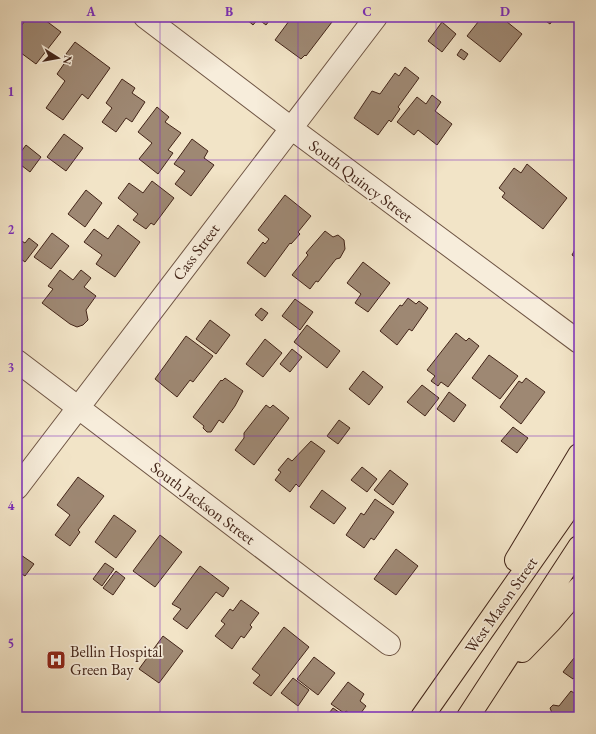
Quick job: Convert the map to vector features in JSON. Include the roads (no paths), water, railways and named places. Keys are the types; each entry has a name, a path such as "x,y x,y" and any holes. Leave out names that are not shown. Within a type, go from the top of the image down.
{"main road":[{"path":"456,670 517,557 579,455"},
{"name":"West Mason Street","path":"422,717 579,493"},
{"name":"West Mason Street","path":"468,717 579,547"},
{"path":"486,688 550,622 579,588"}],"street":[{"name":"South Quincy Street","path":"145,17 291,128 579,342"},
{"name":"Cass Street","path":"17,488 376,17"},
{"name":"South Jackson Street","path":"17,361 389,644"}],"place":[{"name":"Bellin Hospital Green Bay","path":"56,660"}]}
